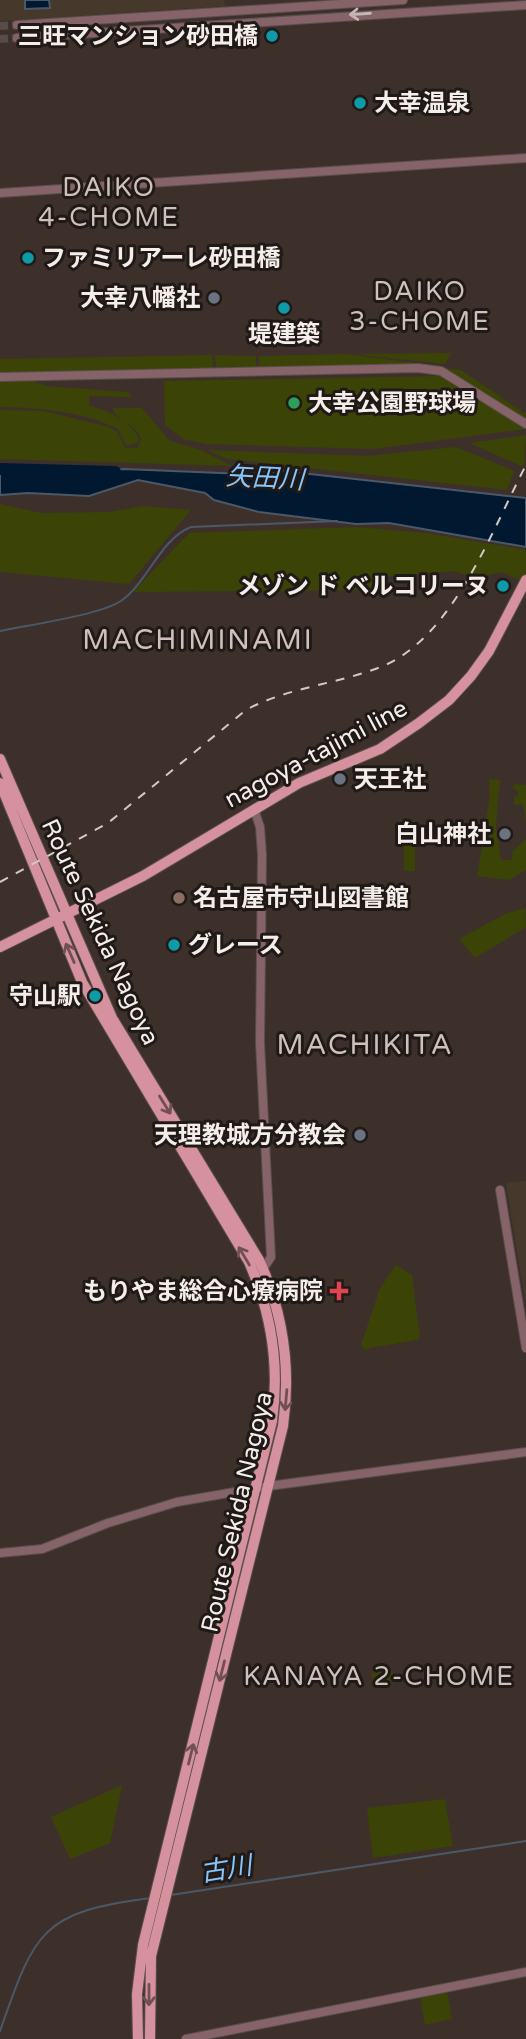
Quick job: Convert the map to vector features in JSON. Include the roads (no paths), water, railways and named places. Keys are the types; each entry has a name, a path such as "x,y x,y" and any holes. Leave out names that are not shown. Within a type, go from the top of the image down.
{"main road":[{"name":"nagoya-tajimi line","path":"0,947 143,876 299,783 380,749 449,700 489,651 526,580"},
{"name":"Route Sekida Nagoya","path":"0,759 111,1018 263,1269 280,1323 287,1390 283,1426 139,1974 138,2039"},
{"name":"Route Sekida Nagoya","path":"0,783 55,920 103,1021 248,1262 258,1285 275,1346 276,1379 272,1421 162,1890"},
{"name":"Route Sekida Nagoya","path":"150,2039 149,1975 158,1905"}],"street":[{"path":"17,25 403,0"},
{"path":"18,38 526,5"},
{"path":"0,193 526,158"},
{"path":"0,377 418,368 441,371 526,424"},
{"path":"254,810 260,827 262,855 260,1044 271,1257 263,1269"},
{"path":"500,1190 526,1348"},
{"path":"0,1553 42,1549 150,1509 257,1488 526,1452"},
{"path":"186,2039 526,1972"}],"water":[{"path":"25,0 49,0 50,8 25,9"},
{"name":"矢田川","path":"0,465 81,474 124,469 244,474 283,471 526,498 526,547 389,523 356,524 259,512 214,500 205,493 138,480 89,496 28,493 0,495"}],"waterway":[{"name":"矢田川","path":"0,469 115,472"},
{"path":"0,631 81,615 121,601 139,583 171,541 191,527 337,521"},
{"name":"古川","path":"171,1895 526,1841"},
{"name":"古川","path":"0,2031 23,1970 47,1932 64,1920 86,1911 151,1898"}],"tunnel":[{"path":"0,26 17,25"},
{"path":"0,39 17,38"}],"railway":[{"path":"0,882 108,823 246,710 279,696 383,666 408,652 430,631 468,578 526,465"}],"place":[{"name":"三旺マンション砂田橋","path":"272,36"},
{"name":"大幸温泉","path":"360,103"},
{"name":"ファミリアーレ砂田橋","path":"28,258"},
{"name":"大幸八幡社","path":"214,298"},
{"name":"堤建築","path":"284,308"},
{"name":"大幸公園野球場","path":"294,403"},
{"name":"メゾン ド ベルコリーヌ","path":"503,586"},
{"name":"天王社","path":"340,779"},
{"name":"白山神社","path":"505,834"},
{"name":"名古屋市守山図書館","path":"179,898"},
{"name":"グレース","path":"174,945"},
{"name":"守山駅","path":"95,996"},
{"name":"天理教城方分教会","path":"360,1135"},
{"name":"もりやま総合心療病院","path":"339,1291"}],"district":[{"name":"DAIKO 4-CHOME","path":"109,202"},
{"name":"DAIKO 3-CHOME","path":"420,306"},
{"name":"MACHIMINAMI","path":"198,640"},
{"name":"MACHIKITA","path":"365,1045"},
{"name":"KANAYA 2-CHOME","path":"379,1676"}]}
